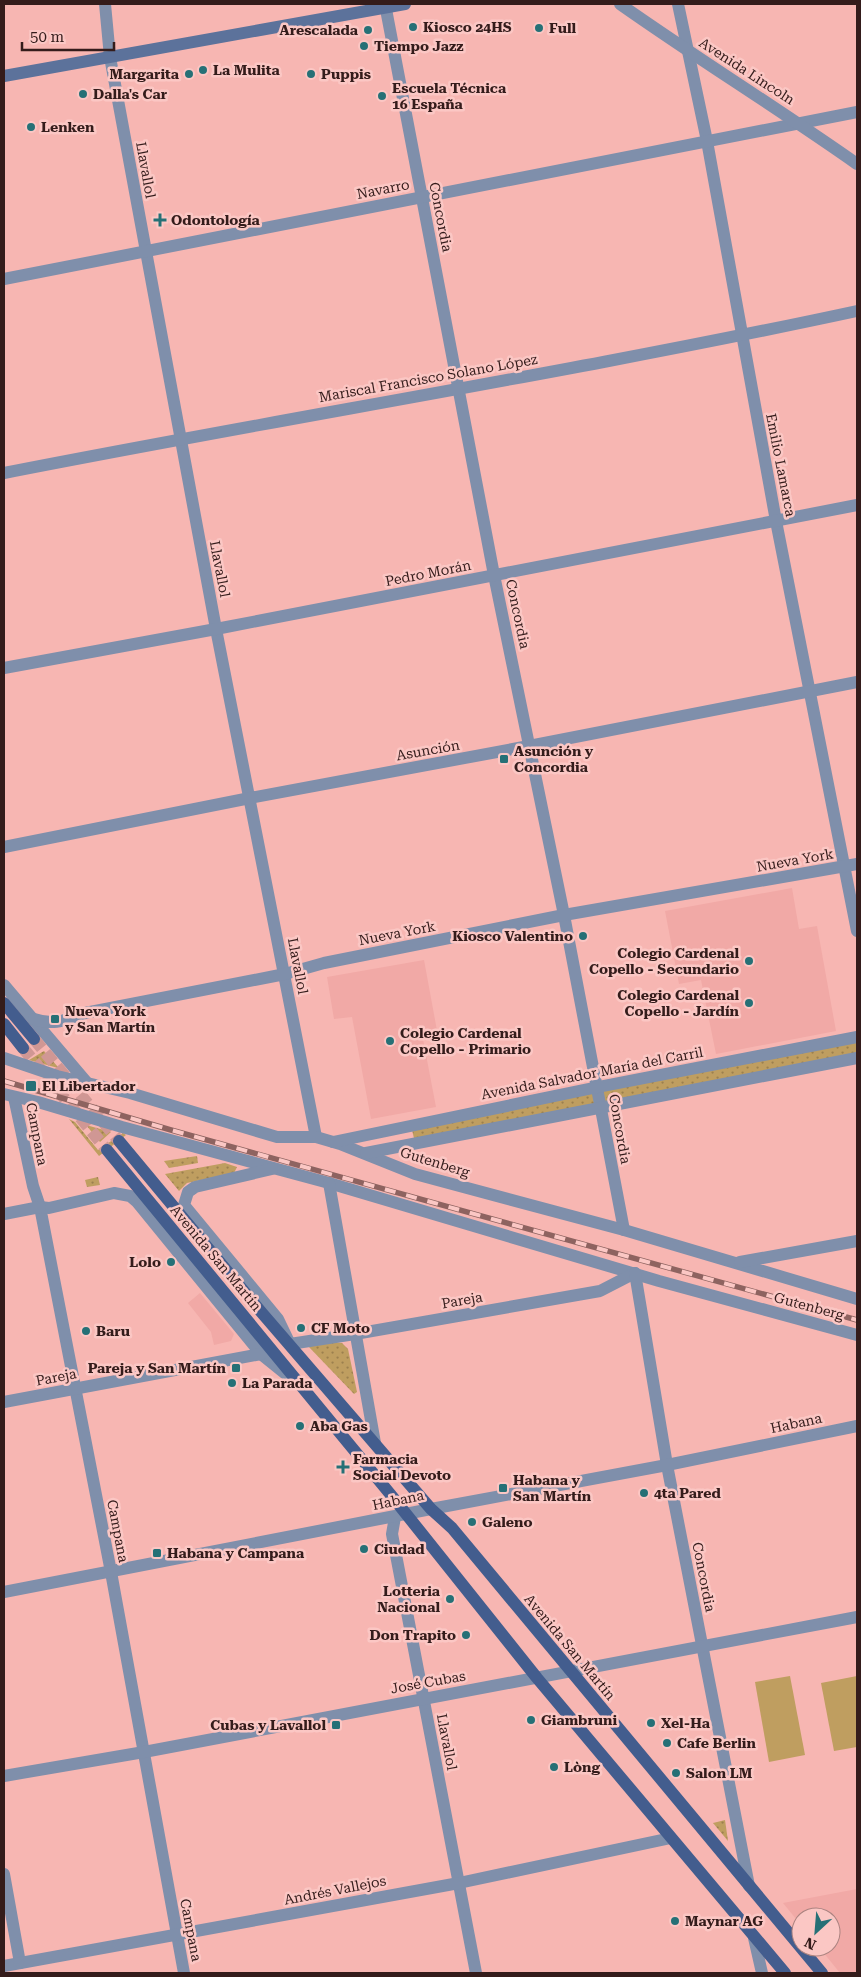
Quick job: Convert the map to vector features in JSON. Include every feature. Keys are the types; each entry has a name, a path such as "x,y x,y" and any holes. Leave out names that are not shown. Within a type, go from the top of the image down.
{"main road":[{"path":"4,76 385,6 405,4"},
{"path":"4,1003 34,1039"},
{"path":"4,1024 23,1048"},
{"name":"Avenida San Martín","path":"119,1141 262,1314 290,1344 431,1509 452,1528 822,1973"},
{"name":"Avenida San Martín","path":"107,1150 301,1386 400,1516 785,1973"}],"street":[{"name":"Llavallol","path":"105,4 110,57 180,438 316,1137"},
{"name":"Avenida Lincoln","path":"620,4 688,52 801,124 857,164"},
{"name":"Emilio Lamarca","path":"678,4 707,141 776,521 857,931"},
{"name":"Concordia","path":"385,6 494,575 564,915 624,1230"},
{"name":"Navarro","path":"4,279 857,112"},
{"name":"Mariscal Francisco Solano López","path":"4,473 180,438 741,336 857,312"},
{"name":"Pedro Morán","path":"4,668 857,505"},
{"name":"Asunción","path":"4,847 857,682"},
{"name":"Nueva York","path":"34,1018 46,1023 57,1023 85,1013 285,974 324,963 564,915 857,864"},
{"path":"4,985 34,1018 88,1084"},
{"name":"Avenida Salvador María del Carril","path":"333,1142 598,1087 857,1037"},
{"name":"Gutenberg","path":"4,1058 57,1076 130,1093 276,1136 316,1137 366,1153 415,1174 624,1230 857,1299"},
{"path":"366,1153 857,1058"},
{"name":"Gutenberg","path":"9,1095 329,1183 635,1273 857,1335"},
{"name":"Campana","path":"9,1095 32,1186 40,1207 111,1572 184,1973"},
{"name":"Avenida San Martín","path":"274,1169 195,1187 188,1192 184,1205 278,1319 290,1344"},
{"path":"329,1183 375,1443"},
{"name":"Avenida San Martín","path":"40,1207 49,1208 114,1193 130,1196 137,1202 261,1354 301,1386"},
{"path":"4,1214 40,1207"},
{"path":"738,1263 857,1241"},
{"name":"Concordia","path":"635,1273 667,1465 749,1886"},
{"name":"Pareja","path":"290,1344 600,1291 635,1273"},
{"name":"Pareja","path":"4,1402 261,1354"},
{"name":"Habana","path":"4,1592 667,1465 857,1426"},
{"name":"Llavallol","path":"400,1516 392,1534 476,1973"},
{"name":"José Cubas","path":"4,1776 144,1752 857,1617"},
{"name":"Andrés Vallejos","path":"4,1966 459,1883 671,1838"},
{"path":"4,1874 20,1963"},
{"path":"754,1938 762,1973"}],"shaded area":[{"name":"Colegio Cardenal Copello - Secundario","path":"792,888 799,929 817,926 836,1031 716,1054 701,980 679,984 665,911"},
{"name":"Colegio Cardenal Copello - Primario","path":"424,960 438,1036 423,1039 436,1107 371,1119 352,1017 334,1019 327,977"},
{"path":"857,1037 857,1058 415,1143 411,1125"},
{"path":"44,1051 58,1067 58,1068 29,1060"},
{"path":"69,1119 75,1122 98,1150 123,1133 126,1135 99,1156"},
{"path":"86,1125 111,1132 100,1142"},
{"path":"197,1156 198,1163 169,1168 164,1161"},
{"path":"225,1163 237,1167 234,1173 187,1183 179,1191 165,1174"},
{"path":"98,1177 100,1185 87,1187 85,1180"},
{"path":"200,1293 234,1334 231,1341 214,1345 211,1332 188,1303"},
{"path":"332,1342 342,1343 348,1349 357,1392 354,1394 308,1346"},
{"path":"790,1676 805,1755 769,1762 755,1682"},
{"path":"857,1676 857,1747 834,1751 821,1683"},
{"path":"725,1820 728,1841 713,1823"},
{"path":"857,1889 857,1973 840,1973 827,1957 841,1957 841,1907 791,1907 791,1913 783,1903"}],"tunnel":[{"path":"34,1039 119,1141"},
{"path":"23,1048 107,1150"}],"railway":[{"path":"4,1081 171,1130 857,1320"}],"place":[{"name":"Kiosco 24HS","path":"413,27"},
{"name":"Full","path":"539,28"},
{"name":"Arescalada","path":"368,30"},
{"name":"Tiempo Jazz","path":"364,46"},
{"name":"La Mulita","path":"203,70"},
{"name":"Margarita","path":"189,74"},
{"name":"Puppis","path":"311,74"},
{"name":"Dalla's Car","path":"83,94"},
{"name":"Escuela Técnica 16 España","path":"382,96"},
{"name":"Lenken","path":"31,127"},
{"name":"Odontología","path":"160,220"},
{"name":"Asunción y Concordia","path":"504,759"},
{"name":"Kiosco Valentino","path":"583,936"},
{"name":"Colegio Cardenal Copello - Secundario","path":"749,961"},
{"name":"Colegio Cardenal Copello - Jardín","path":"749,1003"},
{"name":"Nueva York y San Martín","path":"55,1019"},
{"name":"Colegio Cardenal Copello - Primario","path":"390,1041"},
{"name":"El Libertador","path":"31,1086"},
{"name":"Lolo","path":"171,1262"},
{"name":"CF Moto","path":"301,1328"},
{"name":"Baru","path":"86,1331"},
{"name":"Pareja y San Martín","path":"236,1368"},
{"name":"La Parada","path":"232,1383"},
{"name":"Aba Gas","path":"300,1426"},
{"name":"Farmacia Social Devoto","path":"343,1467"},
{"name":"Habana y San Martín","path":"503,1488"},
{"name":"4ta Pared","path":"644,1493"},
{"name":"Galeno","path":"472,1522"},
{"name":"Ciudad","path":"364,1549"},
{"name":"Habana y Campana","path":"157,1553"},
{"name":"Lotteria Nacional","path":"450,1599"},
{"name":"Don Trapito","path":"466,1635"},
{"name":"Giambruni","path":"531,1720"},
{"name":"Xel-Ha","path":"651,1723"},
{"name":"Cubas y Lavallol","path":"336,1725"},
{"name":"Cafe Berlin","path":"667,1743"},
{"name":"Lòng","path":"554,1767"},
{"name":"Salon LM","path":"676,1773"},
{"name":"Maynar AG","path":"675,1921"}]}
